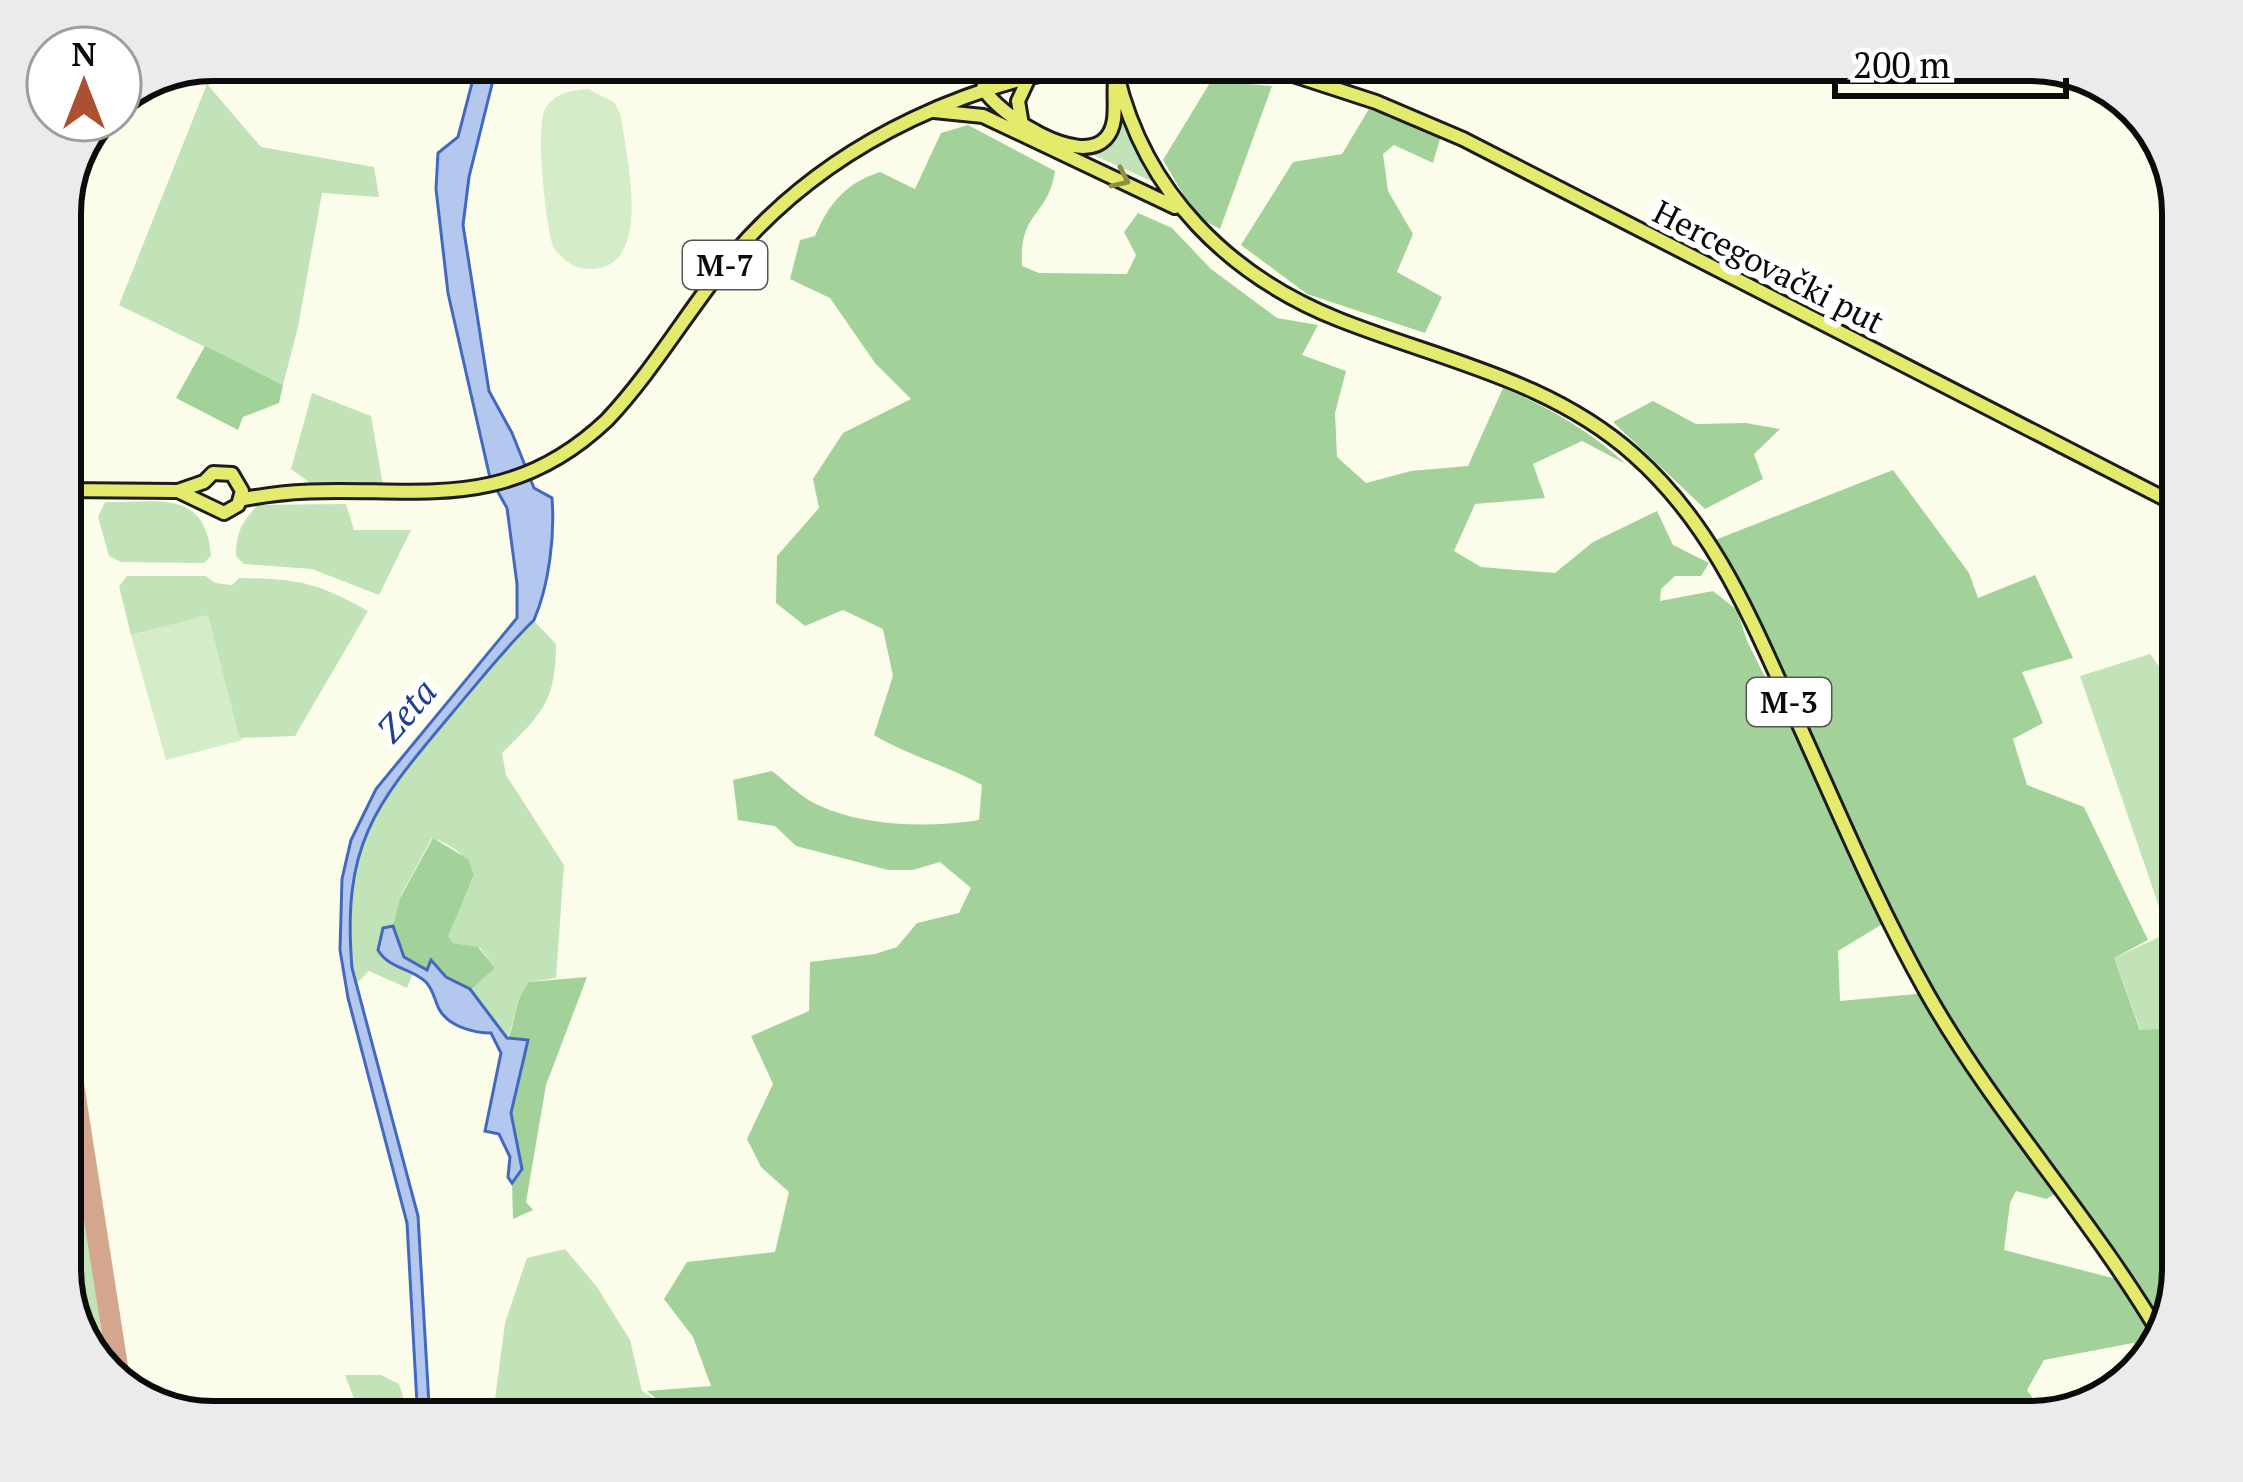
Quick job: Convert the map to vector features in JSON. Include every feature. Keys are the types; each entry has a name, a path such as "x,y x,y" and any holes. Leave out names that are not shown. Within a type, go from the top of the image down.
{"main road":[{"name":"M-7","path":"178,491 224,513 240,500 274,493 429,494 477,489 519,477 586,439 617,410 715,278 762,224 837,165 930,111 1008,81"},
{"path":"1022,125 1018,100 1027,81"},
{"path":"983,88 1001,112 1076,147 1098,145 1113,125 1117,81"},
{"name":"M-3","path":"1120,81 1143,151 1182,210 1236,261 1298,301 1342,321 1518,383 1574,410 1625,447 1680,502 1736,586 1863,867 1924,988 1974,1072 2150,1321"},
{"name":"Hercegovački put","path":"1316,81 1394,109 1492,153 2162,497"},
{"path":"982,116 983,88"},
{"path":"930,111 982,116 1182,210"},
{"name":"M-7","path":"81,490 178,491 224,472 240,484 274,493"},
{"path":"203,501 204,482"},
{"path":"240,484 240,500"}],"green space":[{"path":"1211,81 1272,86 1220,229 1196,216 1163,160"},
{"path":"207,84 261,147 374,167 379,197 322,193 283,385 119,305"},
{"path":"588,89 614,102 621,115 632,205 624,249 612,263 593,269 570,264 553,247 541,153 546,107 565,93"},
{"path":"1117,97 1160,185 996,111 985,99 1006,114 1073,143 1104,142"},
{"path":"1369,109 1441,135 1433,163 1394,145 1383,154 1388,191 1413,234 1397,272 1442,297 1425,333 1307,294 1241,245 1293,162 1342,154"},
{"path":"968,125 1055,171 1025,234 1022,266 1039,273 1127,274 1136,255 1124,232 1138,213 1172,228 1211,269 1277,318 1318,325 1302,355 1346,371 1335,413 1337,457 1366,483 1411,471 1468,466 1503,388 1553,412 1626,464 1582,441 1533,464 1545,498 1475,504 1454,551 1481,567 1555,573 1593,542 1657,511 1673,545 1709,563 1701,576 1675,576 1661,589 1660,601 1713,591 1737,610 1766,679 1783,692 1710,542 1893,470 1969,573 1978,598 2035,575 2073,658 2022,672 2043,723 2013,739 2027,785 2084,807 2148,940 2114,958 2140,1030 2162,1029 2161,1286 2138,1344 2044,1360 2027,1390 2034,1401 2030,1401 659,1401 647,1391 711,1386 693,1337 664,1299 687,1262 775,1252 789,1192 761,1167 747,1139 773,1084 751,1036 809,1011 810,962 897,947 917,923 959,913 971,888 940,862 913,870 888,870 796,846 775,826 738,820 733,780 772,771 818,805 877,822 919,825 979,820 982,785 874,735 893,676 883,629 843,610 805,626 776,603 777,556 819,508 813,479 843,433 911,399 875,363 830,298 790,279 800,240 815,236 840,196 868,177 880,172 915,189 941,133","holes":["1889,920 1927,993 1840,1001 1838,951","2016,1191 2046,1199 2061,1191 2124,1281 2004,1250"]},
{"path":"205,346 283,385 279,403 243,417 238,430 176,398"},
{"path":"312,393 371,416 383,485 317,488 291,469"},
{"path":"1653,401 1696,424 1746,423 1780,429 1754,454 1763,479 1705,509 1613,422"},
{"path":"105,502 160,502 189,509 200,519 211,556 204,563 121,562 109,556 98,517"},
{"path":"346,504 354,530 411,530 379,595 312,569 244,564 236,556 241,528 258,505"},
{"path":"127,576 206,576 215,583 232,585 239,578 292,581 320,588 368,611 295,736 239,738 208,616 131,635 119,586"},
{"path":"208,615 243,740 166,760 131,635"},
{"path":"534,621 556,644 553,680 537,716 502,753 506,775 564,865 556,978 529,982 507,1038 471,990 495,968 480,948 453,943 447,935 474,876 458,852 432,838 401,895 393,926 383,928 383,958 413,973 407,988 369,971 357,983 349,940 349,901 355,866 383,803 483,676"},
{"path":"2150,654 2162,671 2162,915 2080,676"},
{"path":"433,838 468,859 474,875 448,936 453,943 478,947 495,968 472,989 446,977 432,961 427,970 404,957 393,926 400,898"},
{"path":"2162,936 2162,1030 2141,1031 2114,958"},
{"path":"587,977 546,1085 526,1202 533,1210 513,1219 512,1183 522,1168 511,1113 526,1052 508,1038 518,1003 529,982"},
{"path":"81,1189 102,1340 85,1303 81,1278"},
{"path":"565,1249 597,1287 630,1340 642,1391 658,1401 495,1401 505,1323 527,1258"},
{"path":"345,1375 381,1375 399,1384 403,1396 403,1401 355,1401"}],"water":[{"path":"473,81 493,81 469,177 463,225 489,391 534,488 552,498 553,528 547,576 534,620 400,777 368,831 352,890 352,968 418,1216 429,1401 417,1401 407,1223 348,998 340,950 342,879 351,840 376,789 517,618 507,508 490,478 448,293 436,189 438,153 458,137"},
{"path":"393,926 404,957 427,970 431,960 446,977 470,989 507,1038 528,1040 511,1113 522,1169 512,1183 510,1157 499,1134 485,1131 501,1053 491,1033 448,1020 426,982 383,956 378,950 383,928"}],"taxiway":[{"path":"81,1132 116,1358"}],"water label":[{"name":"Zeta","path":"406,710"}]}
